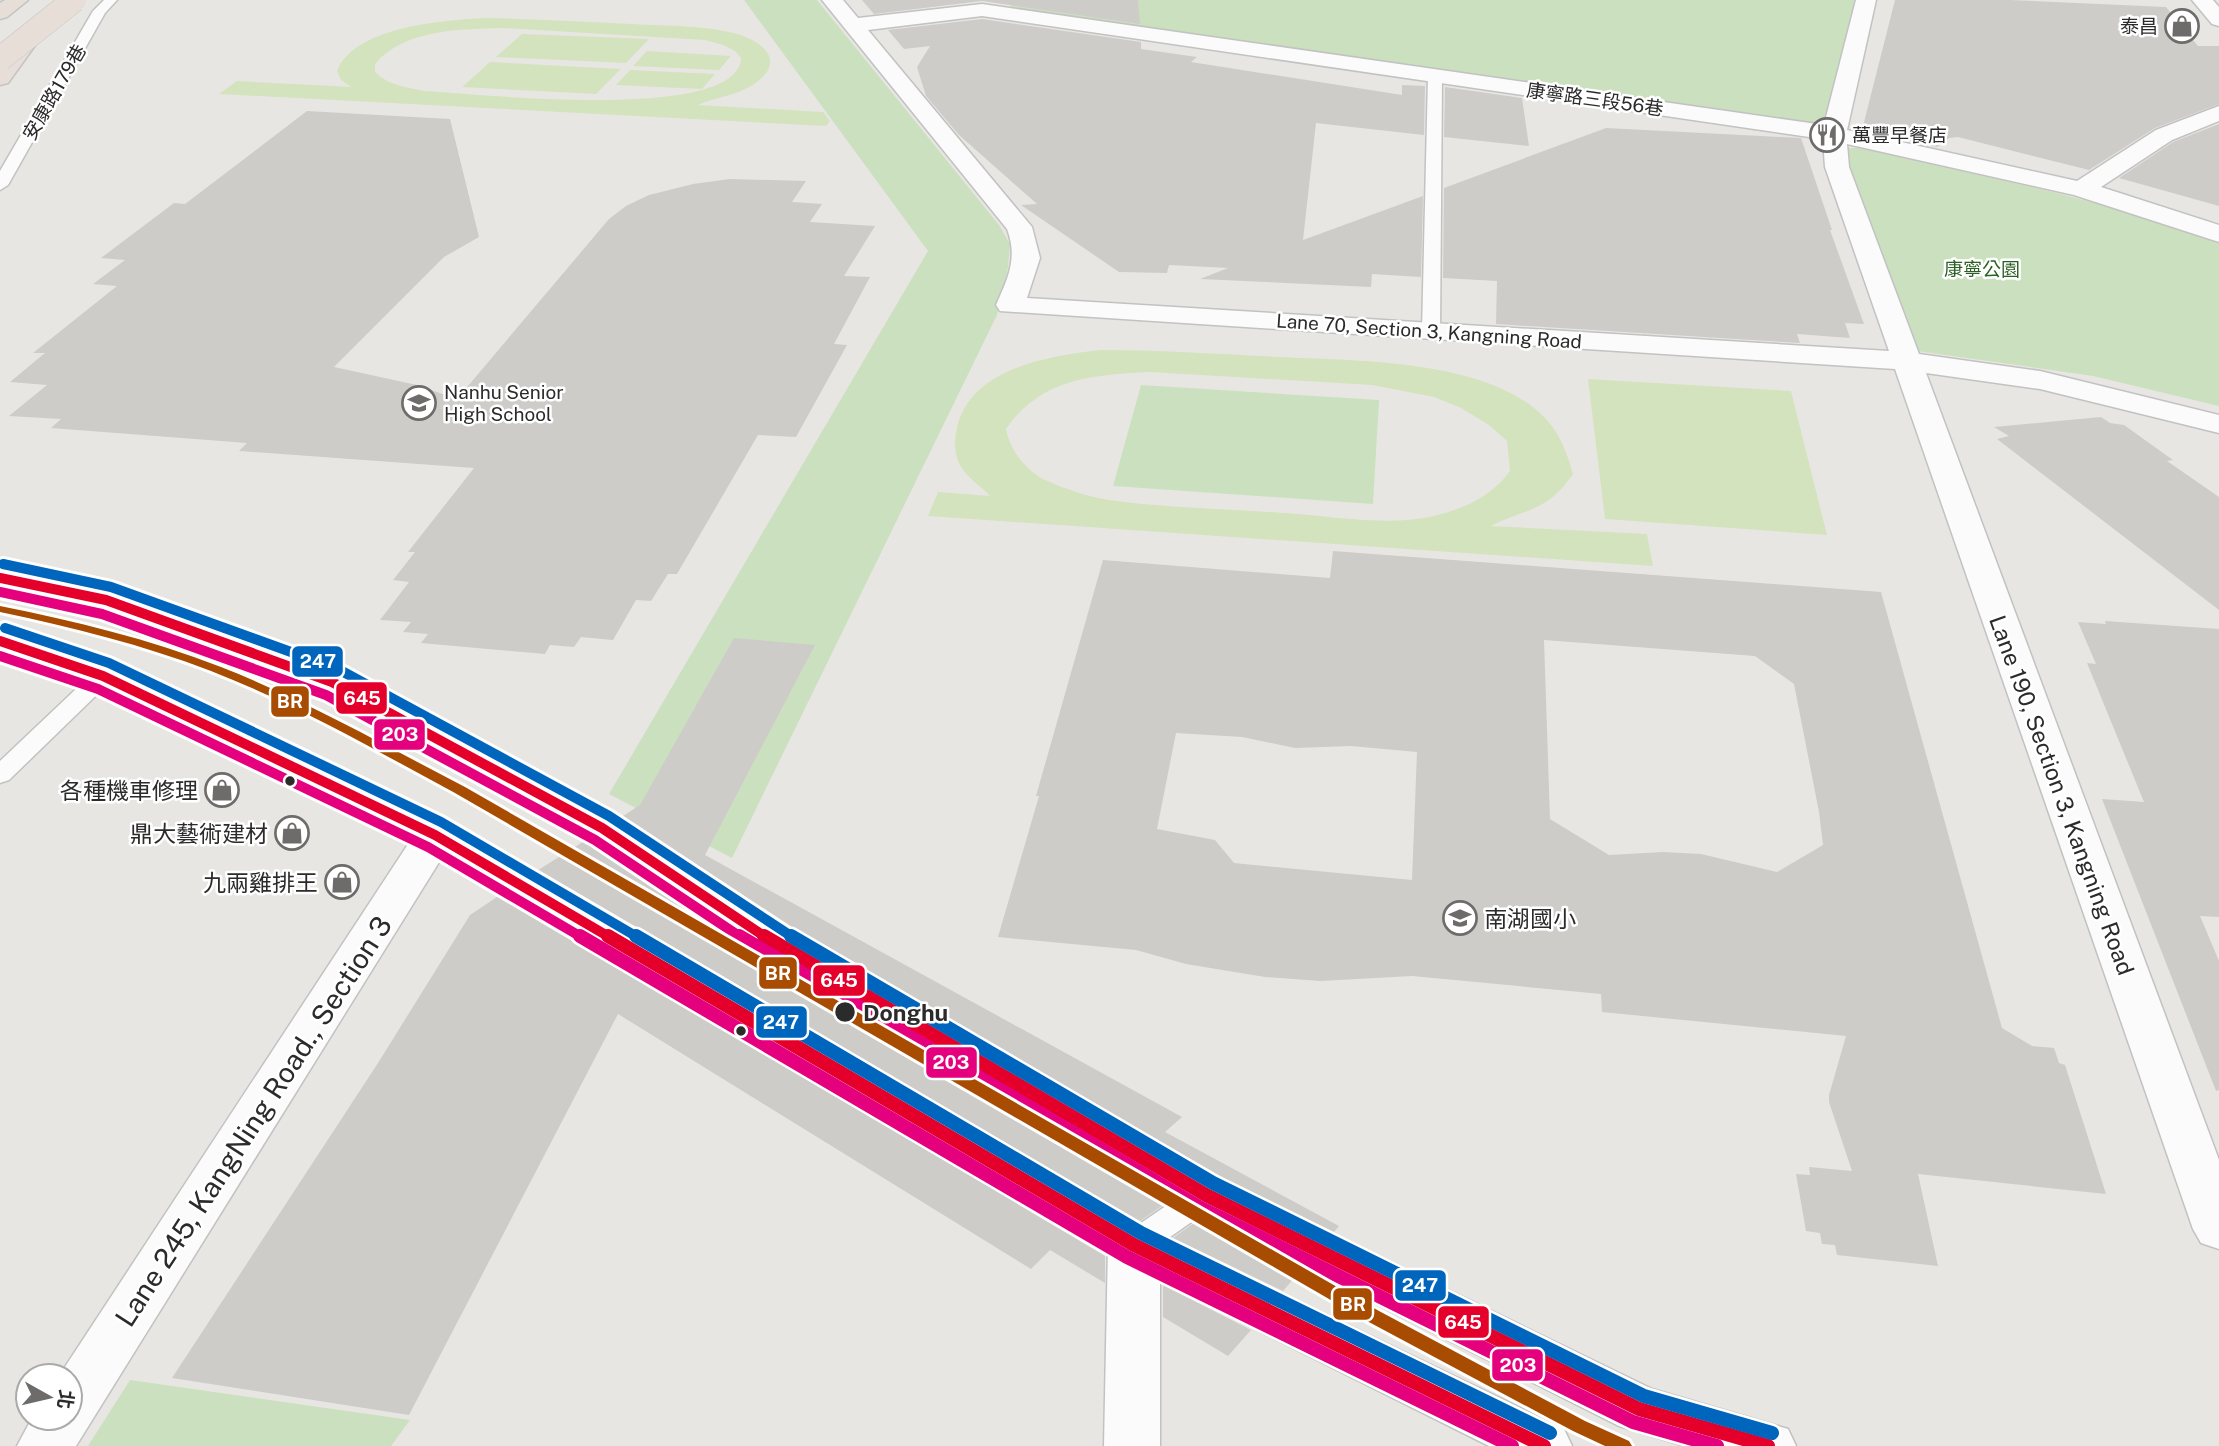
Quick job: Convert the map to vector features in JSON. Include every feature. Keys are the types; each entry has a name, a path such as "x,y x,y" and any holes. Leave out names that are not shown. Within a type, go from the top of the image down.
{"highway":[{"path":"0,13 18,0"},
{"path":"0,78 57,0"},
{"path":"0,59 74,0"}],"street":[{"name":"Lane 70, Section 3, Kangning Road","path":"832,0 1019,227 1028,246 1026,267 1010,305 1906,361 2040,380 2219,424"},
{"name":"Lane 190, Section 3, Kangning Road","path":"1866,0 1834,134 1837,167 2219,1229"},
{"path":"2202,0 2219,20"},
{"name":"康寧路三段56巷","path":"852,25 991,5 1434,76 1834,134 2081,189 2219,234"},
{"path":"2081,189 2164,135 2219,113"},
{"path":"0,578 106,600 331,682 603,828 768,939 1206,1195 1639,1409 1768,1446"},
{"path":"0,640 103,676 435,835 1134,1245 1544,1446"},
{"name":"Lane 245, KangNing Road., Section 3","path":"84,1384 435,835"},
{"path":"1132,1446 1134,1245"}],"lane":[{"name":"安康路179巷","path":"0,185 100,11 111,0"},
{"path":"1431,332 1434,76"},
{"path":"0,775 103,676"},
{"path":"1134,1245 1206,1195"}],"green space":[{"path":"744,0 817,0 999,225 1010,244 1008,267 997,315 732,858 609,794 928,251"},
{"path":"1021,0 1855,0 1824,126 1007,8"},
{"path":"505,18 683,26 734,33 753,40 766,52 770,58 770,66 766,74 736,93 698,105 823,112 830,121 826,126 219,94 237,81 351,87 341,80 337,71 347,56 362,44 403,28 469,19","holes":["503,28 705,40 723,45 735,51 741,58 728,78 697,91 652,98 545,99 424,91 391,83 375,72 375,64 387,52 401,44 434,33 470,29"]},
{"path":"522,34 649,39 626,63 496,57"},
{"path":"647,51 731,56 719,70 633,66"},
{"path":"490,62 621,69 596,94 462,87"},
{"path":"630,70 715,74 702,89 616,85"},
{"name":"康寧公園","path":"1847,148 1862,148 2087,201 2219,244 2219,406 2093,376 1917,351 1845,157"},
{"path":"1100,350 1380,362 1417,366 1486,382 1516,396 1547,420 1561,441 1573,474 1554,496 1536,508 1491,526 1647,534 1653,566 928,516 938,492 990,496 963,470 956,452 957,428 965,408 978,391 1014,369 1036,361","holes":["1150,372 1372,385 1434,397 1461,408 1489,425 1507,441 1510,471 1495,487 1467,505 1434,516 1398,521 1153,505 1093,497 1043,479 1019,458 1006,429 1020,412 1052,389 1070,382 1108,375"]},
{"path":"1588,379 1791,391 1827,535 1605,519"},
{"path":"1141,385 1379,400 1373,504 1113,486"},
{"path":"130,1380 410,1420 391,1446 88,1446"}],"building":[{"path":"862,0 1138,0 1140,24 982,1 874,14"},
{"path":"1895,0 2010,0 2166,7 2198,46 2219,46 2219,104 2155,128 2089,170 1958,137 1949,138 1937,147 1862,130"},
{"path":"982,19 1141,42 1141,49 1197,57 1191,62 1402,95 1402,85 1425,86 1424,135 1316,123 1303,240 1423,196 1421,277 1372,274 1371,287 1200,279 1228,268 1169,265 1167,273 1119,272 1021,205 1037,204 959,135 926,96 917,67 930,46 904,49 888,30"},
{"path":"1445,87 1522,98 1529,146 1444,137"},
{"path":"307,111 450,119 479,237 444,257 334,367 417,385 457,399 609,219 626,206 649,195 693,184 730,179 806,181 792,202 822,204 810,222 875,226 844,276 870,277 834,344 847,345 796,437 758,435 677,574 668,574 651,601 636,600 613,640 581,637 574,647 550,645 545,654 421,643 428,634 403,632 411,622 380,620 409,582 393,580 415,552 408,552 474,468 239,451 247,443 51,428 61,419 9,416 47,385 10,382 45,353 33,353 117,286 93,284 125,260 101,258 174,203 185,204"},
{"path":"2219,124 2219,206 2119,178 2173,142"},
{"path":"1606,128 1801,138 1864,324 1845,323 1850,338 1797,334 1800,343 1496,324 1497,281 1443,278 1444,188"},
{"path":"2101,417 2110,423 2124,425 2173,460 2167,461 2219,497 2219,610 1997,439 2009,436 1994,427"},
{"path":"1333,551 1881,592 2002,1028 2032,1046 2054,1048 2059,1063 2065,1065 2106,1194 1918,1174 1938,1266 1837,1255 1835,1245 1822,1244 1820,1233 1806,1231 1796,1174 1810,1175 1809,1167 1852,1171 1829,1102 1846,1036 1602,1012 1601,994 1412,976 1320,981 1265,977 1186,964 1136,950 998,937 1103,560 1330,578","holes":["1544,640 1755,656 1794,684 1823,845 1777,872 1701,854 1663,852 1609,855 1550,819","1176,733 1242,737 1295,748 1351,746 1417,752 1412,880 1234,863 1215,840 1157,829"]},
{"path":"2105,621 2219,629 2219,917 2200,916 2219,961 2219,1090 2216,1091 2102,799 2144,802 2087,663 2096,664 2078,622 2106,624"},
{"path":"734,638 815,645 705,855 1182,1117 1165,1132 1339,1226 1334,1232 1225,1179 785,927 620,818 640,805"},
{"path":"586,840 751,951 1169,1201 1140,1221 535,872"},
{"path":"500,895 1105,1256 1105,1283 1050,1250 1031,1269 618,1014 409,1415 172,1378 378,1063 470,915"},
{"path":"1201,1218 1302,1269 1283,1291 1173,1238"},
{"path":"1163,1285 1251,1330 1228,1356 1163,1317"}],"transit line":[{"name":"247","path":"3,564 111,587 338,669 609,816 775,927 1213,1183 1644,1396 1772,1433"},
{"name":"645","path":"0,578 106,600 332,682 602,828 768,939 1206,1195 1639,1409 1768,1446"},
{"name":"203","path":"0,592 102,614 326,695 595,840 761,951 1199,1207 1633,1422 1717,1446"},
{"name":"BR","path":"0,609 109,634 190,659 248,682 340,726 460,790 1373,1316 1579,1426 1623,1446"},
{"name":"247","path":"5,628 109,663 441,822 1141,1233 1550,1433"},
{"name":"645","path":"0,641 103,676 435,835 1134,1245 1544,1446"},
{"name":"203","path":"0,656 98,689 428,847 1127,1257 1512,1446"}],"place":[{"name":"泰昌","path":"2182,26"},
{"name":"萬豐早餐店","path":"1827,135"},
{"name":"Nanhu Senior High School","path":"419,403"},
{"name":"各種機車修理","path":"222,790"},
{"name":"鼎大藝術建材","path":"292,833"},
{"name":"九兩雞排王","path":"342,882"},
{"name":"南湖國小","path":"1460,918"},
{"name":"Donghu","path":"845,1012"}]}
